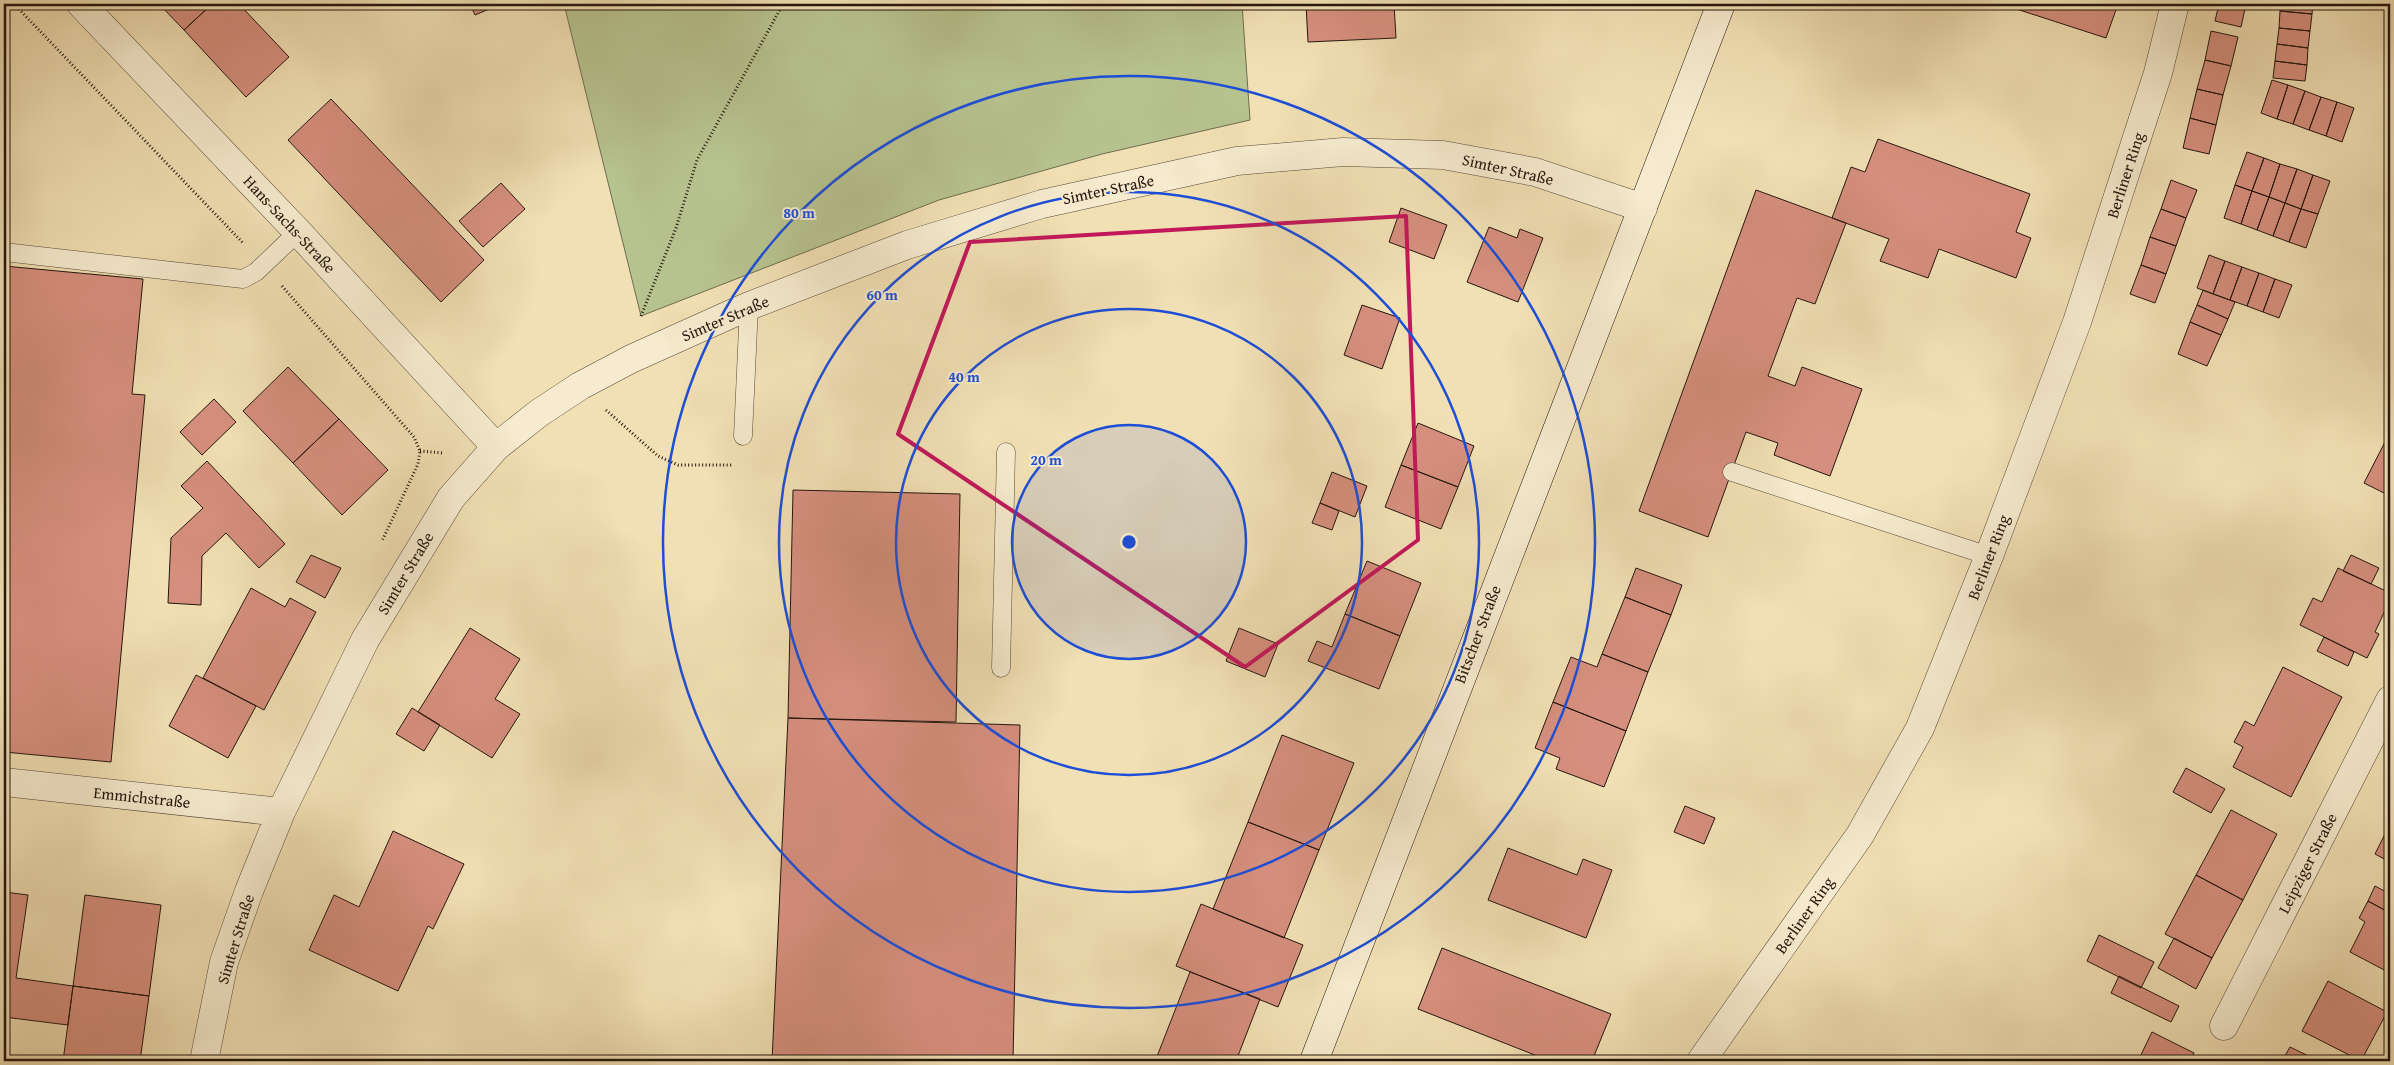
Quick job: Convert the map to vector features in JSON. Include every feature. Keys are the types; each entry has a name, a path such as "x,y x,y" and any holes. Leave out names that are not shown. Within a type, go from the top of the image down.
{"street":[{"name":"Hans-Sachs-Straße","path":"81,4 298,232 496,448"},
{"name":"Bitscher Straße","path":"1314,1061 1721,4"},
{"name":"Berliner Ring","path":"1701,1061 1860,835 1891,784 1920,728 1989,556 2083,303 2155,82 2174,4"},
{"name":"Simter Straße","path":"204,1061 224,962 281,812 365,640 452,498 496,448 538,412 580,386 631,359 750,306 907,245 1042,204 1237,160 1343,152 1443,155 1535,172 1643,208"},
{"name":"Leipziger Straße","path":"2224,1026 2390,700"},
{"name":"Emmichstraße","path":"4,782 281,812"}],"lane":[{"path":"4,252 243,280 256,272 298,232"},
{"path":"743,436 750,306"},
{"path":"1001,668 1006,452"},
{"path":"1732,472 1989,556"}],"path":[{"path":"640,320 676,228 697,160 783,4"},
{"path":"580,386 658,456 678,465 743,466"}],"highlighted area":[{"path":"1406,216 1418,540 1245,667 898,434 970,242"}],"green space":[{"path":"564,4 1242,4 1250,120 1102,154 939,200 641,316"}],"building":[{"path":"159,4 212,4 184,30"},
{"path":"212,4 239,4 289,57 246,97 184,30"},
{"path":"470,4 501,4 475,15"},
{"path":"1306,4 1394,4 1396,38 1308,42"},
{"path":"2001,4 2118,4 2106,38"},
{"path":"2219,4 2246,4 2241,27 2215,21"},
{"path":"2281,4 2313,4 2312,14 2280,11"},
{"path":"2280,11 2312,14 2310,31 2279,28"},
{"path":"2279,28 2310,31 2308,48 2277,44"},
{"path":"2211,31 2238,37 2231,66 2205,60"},
{"path":"2277,44 2308,48 2307,65 2275,61"},
{"path":"2205,60 2231,66 2223,95 2197,89"},
{"path":"2275,61 2307,65 2305,81 2273,78"},
{"path":"2272,80 2288,85 2277,119 2261,113"},
{"path":"2288,85 2305,91 2293,124 2277,119"},
{"path":"2197,89 2223,95 2216,125 2190,118"},
{"path":"2305,91 2321,97 2309,130 2293,124"},
{"path":"2321,97 2337,102 2326,136 2309,130"},
{"path":"331,99 484,260 441,302 288,140"},
{"path":"2337,102 2354,108 2342,142 2326,136"},
{"path":"2190,118 2216,125 2209,154 2183,148"},
{"path":"1878,139 2030,194 2016,232 2031,238 2016,278 1939,249 1928,278 1880,261 1889,239 1832,218 1851,167 1865,172"},
{"path":"2247,152 2264,158 2252,191 2235,185"},
{"path":"2264,158 2280,164 2269,197 2252,191"},
{"path":"2280,164 2297,169 2285,203 2269,197"},
{"path":"2297,169 2313,175 2301,209 2285,203"},
{"path":"2313,175 2330,181 2318,214 2301,209"},
{"path":"2171,180 2197,190 2186,218 2161,209"},
{"path":"501,183 525,209 483,247 459,221"},
{"path":"2235,185 2252,191 2241,224 2224,218"},
{"path":"1756,190 1846,223 1815,304 1797,298 1768,376 1795,386 1802,367 1862,389 1830,476 1774,455 1778,443 1746,432 1708,537 1639,511"},
{"path":"2252,191 2269,197 2257,230 2241,224"},
{"path":"2269,197 2285,203 2273,236 2257,230"},
{"path":"2285,203 2301,209 2289,242 2273,236"},
{"path":"1401,208 1447,225 1434,259 1389,242"},
{"path":"2161,209 2186,218 2176,246 2150,237"},
{"path":"2301,209 2318,214 2306,248 2289,242"},
{"path":"1489,227 1517,238 1520,229 1543,238 1518,302 1467,282"},
{"path":"2150,237 2176,246 2166,274 2141,265"},
{"path":"2209,255 2225,261 2213,294 2197,288"},
{"path":"2225,261 2242,267 2230,300 2213,294"},
{"path":"2141,265 2166,274 2155,303 2130,294"},
{"path":"4,266 143,279 132,394 145,395 111,762 4,752"},
{"path":"2242,267 2259,273 2247,306 2230,300"},
{"path":"2259,273 2275,279 2263,312 2247,306"},
{"path":"2275,279 2292,285 2279,318 2263,312"},
{"path":"2203,290 2235,302 2228,319 2197,305"},
{"path":"1362,305 1400,318 1382,369 1344,355"},
{"path":"2197,305 2228,319 2221,335 2190,322"},
{"path":"2190,322 2221,335 2207,366 2178,354"},
{"path":"288,367 339,419 293,463 243,411"},
{"path":"214,399 236,422 202,455 180,432"},
{"path":"339,419 388,470 342,515 293,463"},
{"path":"1418,423 1474,446 1458,487 1401,465"},
{"path":"2386,440 2390,442 2390,496 2364,483"},
{"path":"207,461 285,544 259,568 226,533 202,556 201,605 168,603 171,538 203,508 181,486"},
{"path":"1401,465 1458,487 1441,529 1385,507"},
{"path":"1332,472 1367,486 1355,517 1320,503"},
{"path":"793,490 960,494 956,722 788,718"},
{"path":"1320,503 1339,511 1332,530 1312,523"},
{"path":"311,555 341,568 325,598 296,582"},
{"path":"2351,555 2379,568 2371,584 2343,571"},
{"path":"1367,561 1421,583 1400,636 1345,614"},
{"path":"1636,568 1682,585 1671,615 1625,597"},
{"path":"2338,568 2390,593 2390,600 2375,632 2379,634 2367,658 2300,625 2313,598 2322,602"},
{"path":"251,588 285,607 290,598 316,612 264,710 203,678"},
{"path":"1625,597 1671,615 1648,672 1602,654"},
{"path":"1345,614 1400,636 1379,689 1308,661 1317,641 1332,647"},
{"path":"470,628 520,659 495,699 520,714 492,758 418,712"},
{"path":"1239,628 1278,644 1265,677 1226,661"},
{"path":"2324,637 2354,652 2348,666 2317,651"},
{"path":"1602,654 1648,672 1626,731 1553,702 1571,657 1597,667"},
{"path":"2283,667 2342,697 2291,797 2233,767 2243,747 2234,742 2245,721 2254,726"},
{"path":"196,675 256,706 228,758 169,726"},
{"path":"1553,702 1626,731 1604,787 1556,769 1560,758 1535,748"},
{"path":"412,708 440,725 424,751 396,734"},
{"path":"788,718 1020,725 1013,1061 772,1061"},
{"path":"1282,735 1354,763 1319,850 1248,822"},
{"path":"2186,768 2225,789 2211,813 2173,792"},
{"path":"4,799 8,800 4,839"},
{"path":"1685,806 1715,818 1704,844 1674,832"},
{"path":"2231,810 2277,834 2243,900 2196,875"},
{"path":"1248,822 1319,850 1284,938 1213,909"},
{"path":"2390,824 2390,862 2375,854"},
{"path":"393,831 464,864 433,929 428,926 398,991 309,950 334,895 359,907"},
{"path":"1508,848 1577,875 1583,859 1612,870 1586,938 1488,900"},
{"path":"2196,875 2243,900 2212,958 2165,934"},
{"path":"2375,886 2390,894 2390,913 2368,901"},
{"path":"4,892 28,895 16,978 73,986 68,1025 4,1017"},
{"path":"85,895 161,905 149,996 73,986"},
{"path":"2368,901 2390,913 2390,973 2350,952 2365,922 2359,918"},
{"path":"1201,904 1303,945 1278,1007 1176,966"},
{"path":"2099,935 2154,962 2141,988 2087,961"},
{"path":"2174,938 2212,958 2196,989 2158,968"},
{"path":"1442,948 1611,1014 1592,1061 1550,1061 1418,1009"},
{"path":"1190,972 1260,999 1236,1061 1163,1061 1156,1059"},
{"path":"2119,976 2179,1006 2171,1022 2111,993"},
{"path":"2328,981 2387,1012 2361,1061 2302,1031"},
{"path":"73,986 149,996 140,1061 63,1061"},
{"path":"2152,1032 2194,1053 2190,1061 2138,1061"},
{"path":"2290,1047 2319,1061 2282,1061"}]}
